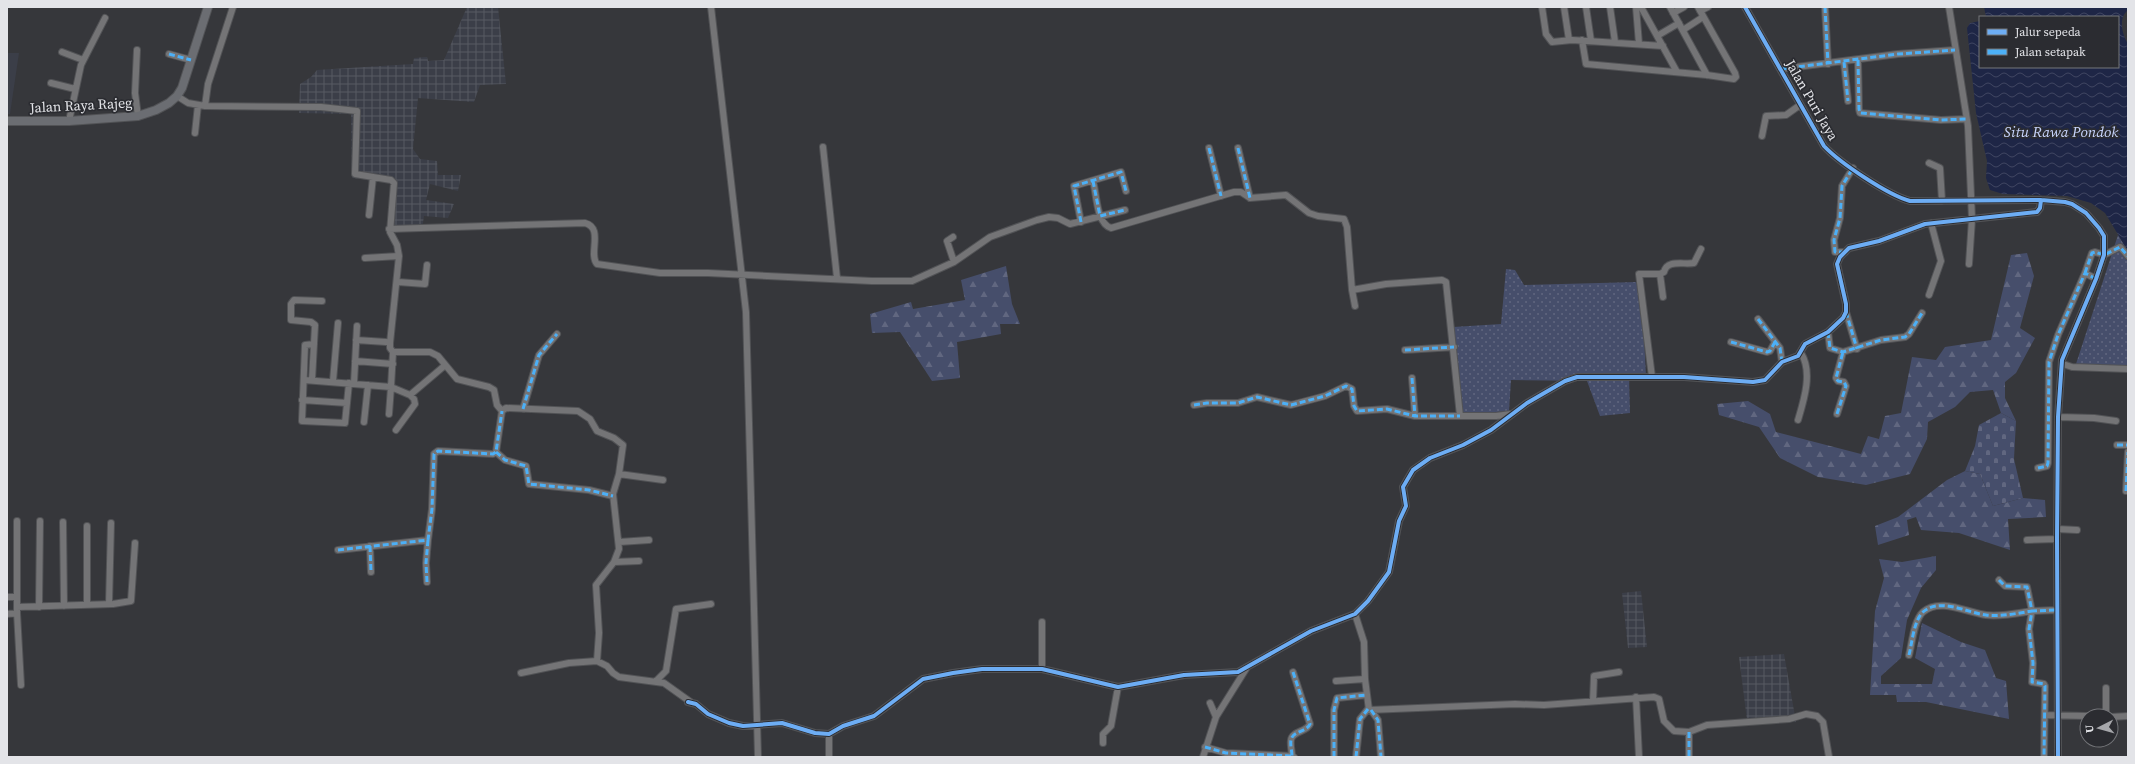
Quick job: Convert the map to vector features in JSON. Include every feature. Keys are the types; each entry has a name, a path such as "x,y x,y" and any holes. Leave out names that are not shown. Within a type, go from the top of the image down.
{"main road":[{"path":"177,96 182,88 208,7"},
{"name":"Jalan Raya Rajeg","path":"7,121 69,121 138,116 156,110 177,96"}],"street":[{"path":"205,106 208,84 233,7"},
{"path":"711,7 743,274 746,312 758,757"},
{"path":"1542,7 1546,34 1550,42 1582,40 1663,46"},
{"path":"1564,7 1569,40"},
{"path":"1586,7 1591,41"},
{"path":"1610,7 1615,42"},
{"path":"1636,7 1639,44"},
{"path":"1641,7 1677,72"},
{"path":"1670,7 1707,75"},
{"path":"1674,13 1684,7"},
{"path":"1682,30 1708,7"},
{"name":"Jalan Puri Jaya","path":"1745,7 1824,146 1834,157 1873,182 1903,199 1942,202 1972,200 2041,200 2072,204 2086,213 2104,236 2104,255 2096,279 2063,357 2058,417 2058,757"},
{"path":"1825,7 1828,64"},
{"path":"1949,7 1967,122 1972,200 1970,264"},
{"path":"1582,40 1586,64 1707,75 1733,79 1736,75 1701,12"},
{"path":"69,121 75,89 83,60 105,18"},
{"path":"1657,36 1679,23"},
{"path":"137,50 135,93 138,116"},
{"path":"1780,69 1955,50"},
{"path":"62,52 83,60"},
{"path":"169,54 191,60"},
{"path":"1858,60 1860,113 1967,122"},
{"path":"1844,62 1848,101"},
{"path":"51,83 75,89"},
{"path":"177,96 188,103 205,106 321,107 357,111 355,174 391,180 394,183 389,229 397,245 399,256 398,282 390,342 390,348 393,352 389,414"},
{"path":"195,133 198,105"},
{"path":"1762,136 1765,119 1786,115 1800,105"},
{"path":"823,147 837,278"},
{"path":"1209,148 1221,196"},
{"path":"1238,148 1250,198"},
{"path":"1928,163 1940,168 1942,202"},
{"path":"1845,252 1835,252 1834,240 1840,218 1842,186 1853,168"},
{"path":"1081,222 1074,186 1093,181 1103,176 1121,172 1126,191"},
{"path":"369,215 373,177"},
{"path":"1093,181 1100,216 1106,227 1115,228 1221,196 1241,192 1250,198 1286,195 1310,213 1318,216 1344,219 1347,227 1352,290 1355,306"},
{"path":"1857,349 1846,312 1837,264 1845,252 1852,246 1879,241 1931,223 2037,212 2040,208 2041,200"},
{"path":"389,229 585,223 591,226 594,233 594,260 597,264 660,273 743,274 912,281 954,262 990,237 1037,220 1049,217 1058,218 1067,224 1081,222 1125,210"},
{"path":"1929,295 1941,261 1931,223"},
{"path":"953,237 948,241 954,262"},
{"path":"2038,468 2046,466 2048,463 2048,399 2051,355 2092,253 2096,251 2104,255 2119,247 2128,256"},
{"path":"1652,377 1638,275 1660,274 1664,272 1665,268 1670,264 1694,263 1701,249"},
{"path":"365,258 399,256"},
{"path":"398,282 425,284 427,264"},
{"path":"2085,273 2096,279"},
{"path":"1660,274 1663,297"},
{"path":"1352,290 1386,284 1442,280 1446,282 1448,288 1460,416"},
{"path":"312,380 315,325 313,323 291,323 291,304 294,300 322,301"},
{"path":"521,673 569,663 597,661 607,666 612,673 619,677 656,681 669,686 688,702 696,704 708,714 729,723 743,726 782,723 815,733 829,734 843,726 874,716 923,680 982,670 1042,669 1118,687 1184,675 1228,674 1246,669 1311,631 1355,614 1375,593 1389,572 1396,531 1406,506 1404,482 1421,463 1463,445 1490,430 1527,403 1570,378 1652,377 1763,381 1768,378 1782,362 1794,359 1801,353 1805,344 1828,332 1840,322 1846,312"},
{"path":"1828,332 1830,348 1843,352 1857,349 1881,340 1905,337 1909,334 1922,313"},
{"path":"1758,318 1780,348 1782,362"},
{"path":"333,381 338,323"},
{"path":"314,344 306,344 301,418 303,421 344,424 355,361 357,326"},
{"path":"523,409 539,355 557,334"},
{"path":"356,340 386,342"},
{"path":"1731,342 1767,352 1770,351 1775,342"},
{"path":"1405,350 1454,347"},
{"path":"393,352 430,352 438,356 457,379 494,390 497,405 502,411 496,452"},
{"path":"1837,414 1846,386 1844,382 1836,379 1843,352"},
{"path":"1798,420 1803,402 1806,377 1806,366 1801,353"},
{"path":"355,361 392,364"},
{"path":"2063,364 2072,367 2128,369"},
{"path":"410,395 443,367"},
{"path":"1412,378 1415,416"},
{"path":"304,380 333,381 391,387 410,395 414,399 415,404 396,430"},
{"path":"364,422 368,385"},
{"path":"1194,405 1207,402 1238,403 1257,397 1291,405 1325,396 1346,386 1352,389 1354,406 1357,411 1387,410 1415,416 1496,416 1512,414"},
{"path":"302,400 347,403"},
{"path":"502,411 506,408 578,411 590,419 597,431 614,438 623,445 619,474 613,496 619,542 614,562 596,585 599,633 597,661"},
{"path":"2058,417 2116,421"},
{"path":"2117,445 2128,445"},
{"path":"427,582 426,563 436,452 489,455 496,452"},
{"path":"496,452 504,460 526,466 529,484 589,490 613,496"},
{"path":"2126,491 2128,452"},
{"path":"619,474 663,480"},
{"path":"17,521 17,610 21,685"},
{"path":"39,607 40,521"},
{"path":"63,522 64,606"},
{"path":"109,604 111,523"},
{"path":"87,526 87,605"},
{"path":"2057,529 2077,530"},
{"path":"2027,540 2057,539"},
{"path":"338,550 428,540"},
{"path":"619,542 649,540"},
{"path":"7,614 17,610 39,607 109,604 131,601 135,543"},
{"path":"370,546 371,572"},
{"path":"614,562 639,561"},
{"path":"1998,580 2006,586 2027,587 2032,611 2029,628 2033,663 2032,681 2033,683 2044,685 2044,757"},
{"path":"7,597 17,597"},
{"path":"656,681 666,671 676,609 711,604"},
{"path":"1909,655 1918,620 1922,612 1932,606 1967,609 1986,615 2057,610"},
{"path":"1355,614 1364,642 1366,695 1370,709 1378,720 1381,757"},
{"path":"1042,622 1042,669"},
{"path":"1203,757 1216,717 1246,669"},
{"path":"1205,747 1226,753 1293,757 1292,736 1308,728 1310,724 1293,672"},
{"path":"1593,701 1594,676 1619,672"},
{"path":"1336,682 1365,679"},
{"path":"1103,743 1103,734 1111,726 1118,687"},
{"path":"2106,688 2106,708"},
{"path":"1334,757 1334,710 1337,698 1366,695"},
{"path":"1636,697 1638,711 1637,728 1639,757"},
{"path":"1356,757 1360,719 1370,709 1515,704 1544,705 1636,697 1657,697 1664,721 1674,731 1689,732 1707,725 1789,719 1810,714 1817,716 1823,722 1828,757"},
{"path":"1210,703 1216,717"},
{"path":"2045,715 2079,716"},
{"path":"1689,732 1690,757"},
{"path":"829,734 829,757"}],"shaded area":[{"path":"467,7 498,7 506,84 480,85 474,102 418,98 413,149 420,159 437,161 438,175 461,175 458,191 430,184 426,200 454,204 448,218 424,216 422,229 391,231 395,182 352,178 351,114 299,113 300,84 311,77 317,70 413,64 414,58 427,57 428,61 444,60"},
{"path":"7,53 19,53 10,114 7,114"},
{"path":"1641,591 1647,647 1628,648 1622,593"},
{"path":"1784,654 1796,722 1780,723 1747,720 1739,657"}],"green space":[{"path":"2118,235 2128,251 2128,366 2075,367"},
{"path":"2027,253 2034,276 2020,328 2035,338 2016,373 2005,382 2005,398 2016,421 2001,413 1993,390 1970,392 1955,407 1928,422 1927,439 1910,474 1866,485 1818,477 1780,458 1759,427 1719,415 1717,404 1748,401 1770,414 1776,432 1861,454 1868,436 1879,439 1885,416 1901,413 1912,357 1936,360 1945,347 1991,340 2011,255"},
{"path":"1006,266 1012,304 1020,324 1000,324 1001,334 957,342 960,378 932,381 900,332 872,333 870,314 911,302 913,309 965,300 961,280"},
{"path":"1506,269 1515,270 1524,285 1637,282 1644,337 1646,376 1629,376 1630,413 1600,416 1587,381 1511,380 1509,411 1462,415 1453,327 1501,324"},
{"path":"2001,413 2016,421 2014,459 2023,498 1993,506 1980,474 1965,471 1975,446 1979,425"},
{"path":"1965,471 1980,474 1993,506 2023,498 2045,500 2046,517 2008,519 2010,550 1959,533 1921,530 1916,517 1907,520 1909,535 1878,545 1875,526 1898,517 1947,480"},
{"path":"1936,556 1936,570 1921,588 1907,620 1901,658 1881,676 1881,684 1932,684 1935,669 1915,658 1922,623 1961,642 1985,650 1996,678 2006,681 2009,719 1926,702 1897,702 1896,695 1870,695 1875,611 1884,578 1879,559 1902,562"}],"water":[{"name":"Situ Rawa Pondok","path":"1984,7 2128,7 2128,10 2123,17 2122,26 2124,36 2128,44 2128,251 2105,213 2091,203 2067,196 2003,194 1990,190 1986,178 1987,161 1976,113 1967,28 1970,23 1979,21 1979,68 2119,68 2119,16 1986,16"}],"marked path":[{"path":"1825,7 1828,64"},
{"path":"1781,69 1898,54 1955,50"},
{"path":"169,54 191,60"},
{"path":"1858,60 1860,113 1941,120 1966,119"},
{"path":"1844,62 1848,101"},
{"path":"1209,148 1221,196"},
{"path":"1238,148 1250,198"},
{"path":"1845,252 1835,252 1834,240 1840,218 1842,186 1853,168"},
{"path":"1081,222 1074,186 1121,172 1126,191"},
{"path":"1093,181 1100,216 1125,210"},
{"path":"2085,273 2092,253 2095,252 2104,255 2120,247 2128,256"},
{"path":"2038,468 2047,466 2048,463 2049,362 2058,335 2085,273 2096,279"},
{"path":"1846,312 1857,349"},
{"path":"1828,332 1830,348 1843,352 1881,340 1905,337 1909,334 1922,313"},
{"path":"1758,319 1780,348 1782,362"},
{"path":"523,409 539,355 557,334"},
{"path":"1731,342 1767,352 1770,351 1775,342"},
{"path":"1405,350 1454,347"},
{"path":"1837,414 1846,386 1844,382 1838,381 1836,378 1843,352"},
{"path":"1412,378 1415,416"},
{"path":"1194,405 1207,403 1238,403 1257,397 1291,405 1325,396 1346,386 1352,389 1354,406 1357,411 1387,409 1415,416 1460,416"},
{"path":"338,550 428,540 432,509 434,454 438,451 493,454 496,452 502,411"},
{"path":"2117,445 2128,445"},
{"path":"496,452 505,460 526,466 529,484 589,490 613,496"},
{"path":"2126,491 2128,452"},
{"path":"427,582 426,563 428,540"},
{"path":"370,546 371,572"},
{"path":"1999,580 2005,586 2027,587 2032,611 2057,610"},
{"path":"1909,655 1917,620 1923,612 1930,608 1946,606 1979,614 1998,616 2032,611 2029,629 2033,663 2032,682 2044,684 2045,686 2044,757"},
{"path":"1293,672 1310,724 1306,729 1292,737 1291,746 1292,756 1294,757"},
{"path":"1334,757 1334,710 1337,698 1366,695"},
{"path":"1356,757 1360,719 1368,709"},
{"path":"1371,710 1378,720 1381,757"},
{"path":"1689,732 1689,757"},
{"path":"1205,747 1226,753 1292,756"}],"cycle path":[{"path":"1745,7 1824,146 1841,161 1865,178 1901,198 1910,201 2041,200 2065,202 2072,204 2086,213 2104,236 2104,255 2096,279 2062,360 2058,417 2058,757"},
{"path":"688,702 696,704 708,714 729,723 743,726 782,723 815,733 829,734 843,726 874,716 923,679 953,673 982,669 1042,669 1118,687 1184,675 1238,672 1311,631 1355,614 1368,601 1389,572 1399,521 1406,506 1403,487 1413,470 1430,458 1463,445 1491,430 1527,403 1565,381 1577,377 1684,377 1753,382 1765,380 1782,362 1798,356 1805,344 1828,332 1843,318 1846,312 1846,304 1837,264 1840,257 1849,248 1879,241 1925,224 2037,212 2040,208 2041,200"}]}
